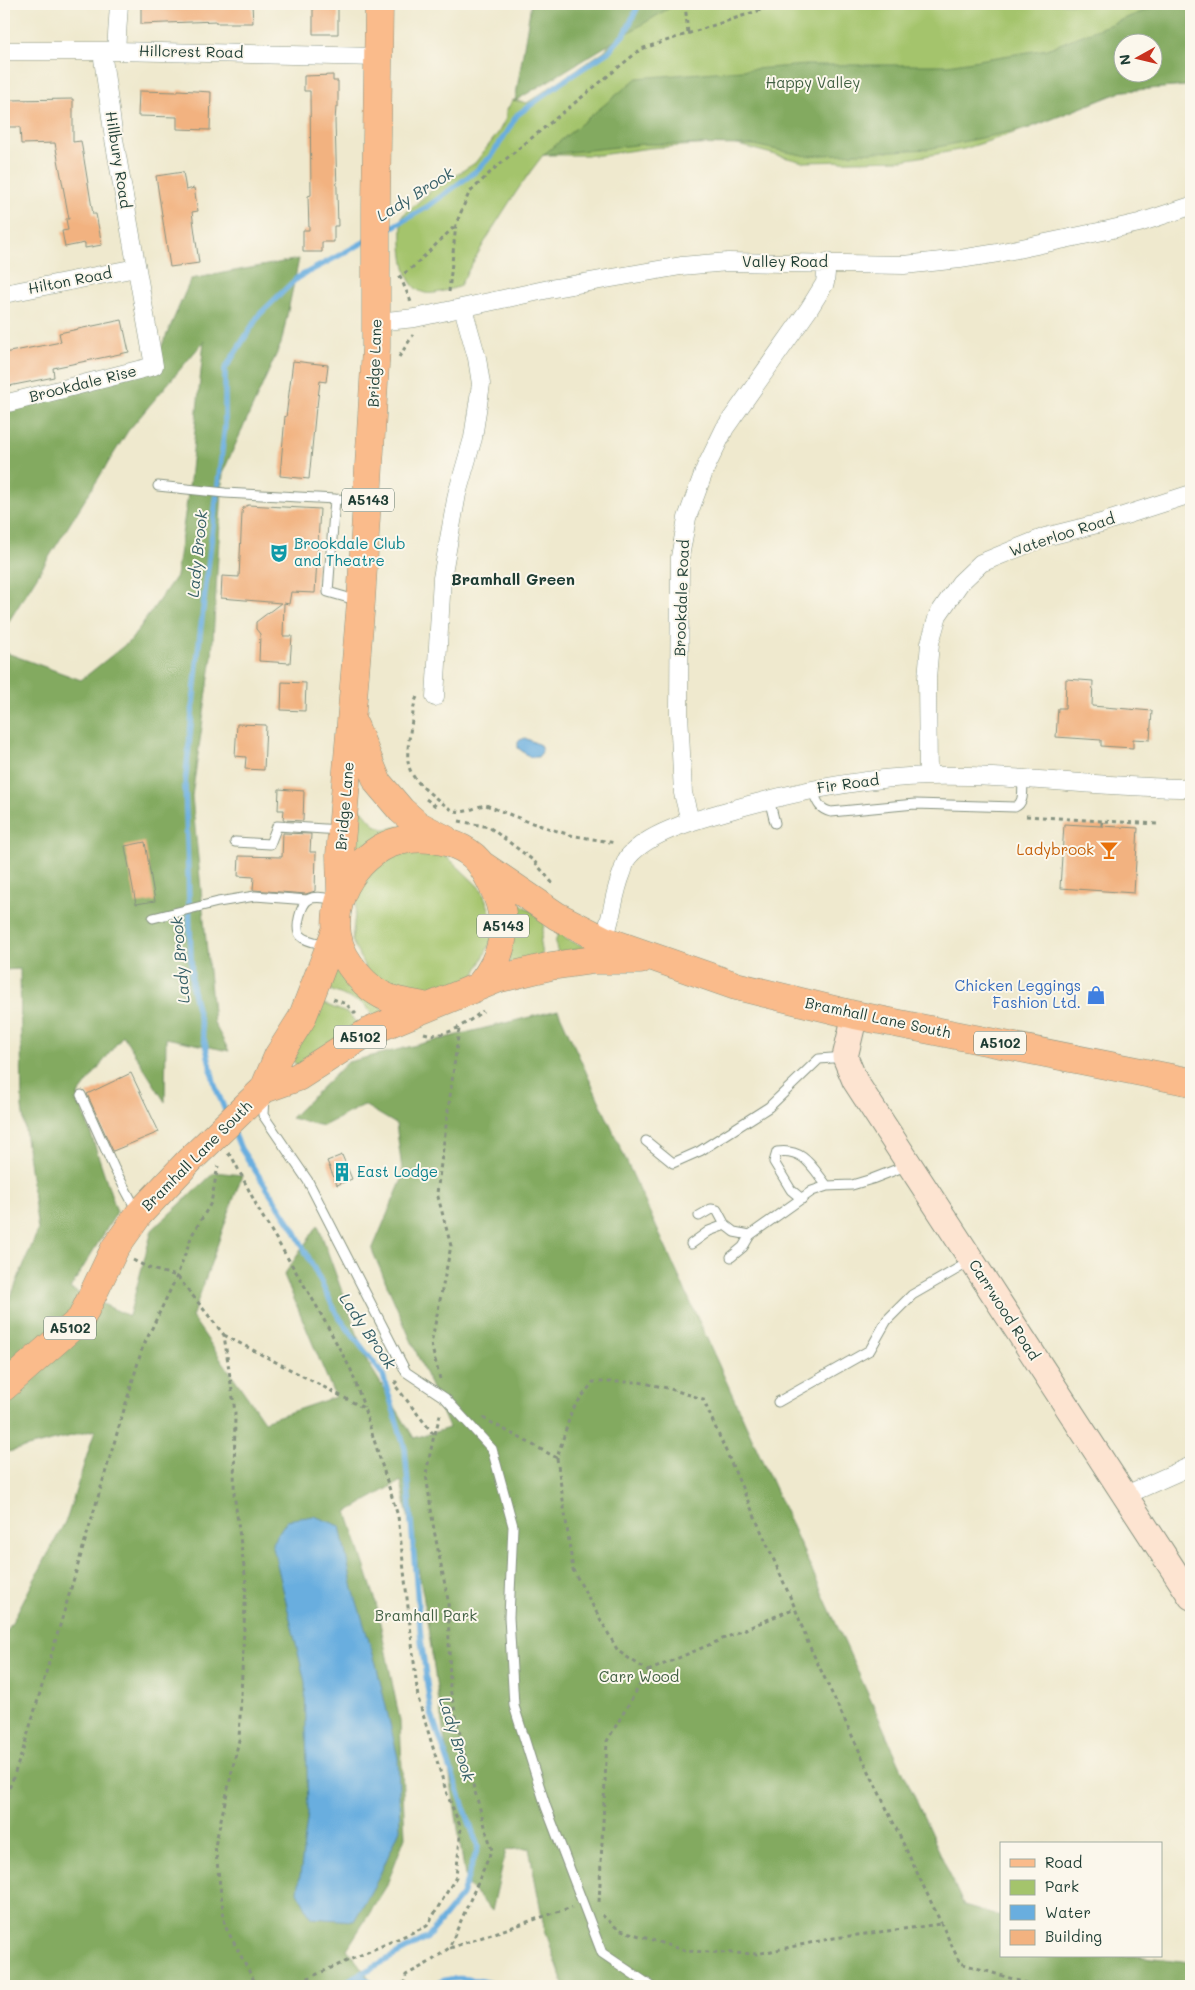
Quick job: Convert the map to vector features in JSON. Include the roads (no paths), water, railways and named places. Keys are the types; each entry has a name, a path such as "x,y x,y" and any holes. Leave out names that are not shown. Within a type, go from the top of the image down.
{"main road":[{"name":"Bridge Lane","path":"340,896 340,855 362,602 377,322 387,267 376,205 379,4"},
{"name":"Bridge Lane","path":"352,721 378,783 401,810 418,825 456,832"},
{"name":"A5143","path":"456,832 472,856 482,865 496,893 503,919 504,933 502,945 485,995 452,998 428,1007 394,1000 370,988 345,958 333,939 340,896 362,863 382,847 411,839 430,839 456,832"},
{"name":"Bramhall Lane South","path":"482,865 557,916 598,950"},
{"name":"Bramhall Lane South","path":"4,1387 81,1319 114,1249 139,1214 188,1162 219,1141 257,1096 278,1056 302,1018 333,939"},
{"name":"Bramhall Lane South","path":"485,995 497,979 551,966 598,950 657,959 736,986 855,1015 1191,1082"},
{"name":"Bramhall Lane South","path":"257,1096 298,1077 368,1032 428,1007"}],"street":[{"name":"Hillbury Road","path":"119,4 109,51 114,138 136,268"},
{"name":"Hillcrest Road","path":"4,51 109,51 378,57"},
{"name":"Valley Road","path":"377,322 415,318 549,289 681,266 728,262 904,264 979,256 1108,230 1148,220 1191,206"},
{"name":"Brookdale Road","path":"690,821 683,793 679,713 680,557 687,518 705,469 725,428 809,309 825,283 827,262"},
{"name":"Hilton Road","path":"4,294 136,268"},
{"name":"Brookdale Rise","path":"4,404 154,366 136,268"},
{"path":"435,698 442,578 456,494 474,438 482,384 463,308"},
{"name":"Waterloo Road","path":"928,776 930,643 938,615 960,583 981,563 1027,544 1191,494"},
{"name":"Fir Road","path":"598,950 616,887 628,857 639,847 690,821 769,799 859,781 928,776 1154,788 1191,788"},
{"path":"845,1057 855,1015"},
{"name":"Carrwood Road","path":"845,1057 855,1081 908,1165 1126,1495 1191,1598"},
{"path":"1126,1495 1191,1466"}],"lane":[{"path":"158,486 225,493 368,500"},
{"path":"335,499 328,592 362,602"},
{"path":"812,789 818,806 824,811 831,812 915,804 1015,807 1019,806 1022,801 1023,780"},
{"path":"769,799 775,823"},
{"path":"235,842 270,844 277,826 343,830"},
{"path":"152,918 255,896 308,900"},
{"path":"333,939 306,939 300,935 298,929 303,905 308,900 316,897 340,896"},
{"path":"646,1141 673,1163 700,1151 769,1107 819,1058 845,1057"},
{"path":"81,1095 114,1168 139,1214"},
{"path":"257,1096 263,1115 308,1181 406,1372 445,1398 492,1449 513,1526 509,1616 514,1706 546,1807 602,1953 651,1986"},
{"path":"802,1198 791,1190 774,1162 777,1152 787,1151 804,1157 827,1186"},
{"path":"731,1257 743,1247 750,1235 812,1191 827,1186 852,1185 908,1165"},
{"path":"699,1216 711,1209 717,1210 725,1225 734,1232 750,1235"},
{"path":"691,1244 709,1231 725,1225"},
{"path":"778,1402 870,1350 887,1320 912,1295 972,1261"}],"water":[{"path":"525,738 540,745 542,752 538,757 530,757 518,748 518,741"},
{"path":"314,1516 340,1526 353,1589 376,1664 398,1758 400,1829 377,1881 354,1921 311,1918 298,1892 308,1812 305,1682 272,1543 287,1520"}],"waterway":[{"name":"Lady Brook","path":"385,231 427,207 476,171 493,154 517,115 562,82 608,52 626,32 639,4"},
{"name":"Lady Brook","path":"227,1115 215,1086 192,987 185,785 200,634 225,426 225,369 259,315 297,278 368,240"},
{"name":"Lady Brook","path":"233,1130 241,1149 294,1229 338,1316 383,1375 405,1449 421,1640 431,1713 478,1847 462,1895 427,1938 338,1986"},
{"path":"360,1976 379,1986"},
{"path":"432,1986 439,1982 455,1979 480,1981 496,1984 496,1986"}],"place":[{"name":"Brookdale Club and Theatre","path":"279,553"},
{"name":"Ladybrook","path":"1109,850"},
{"name":"Chicken Leggings Fashion Ltd.","path":"1096,995"},
{"name":"East Lodge","path":"342,1172"}],"district":[{"name":"Bramhall Green","path":"513,579"}],"park label":[{"name":"Happy Valley","path":"813,83"},
{"name":"Bramhall Park","path":"426,1616"},
{"name":"Carr Wood","path":"639,1677"}]}
